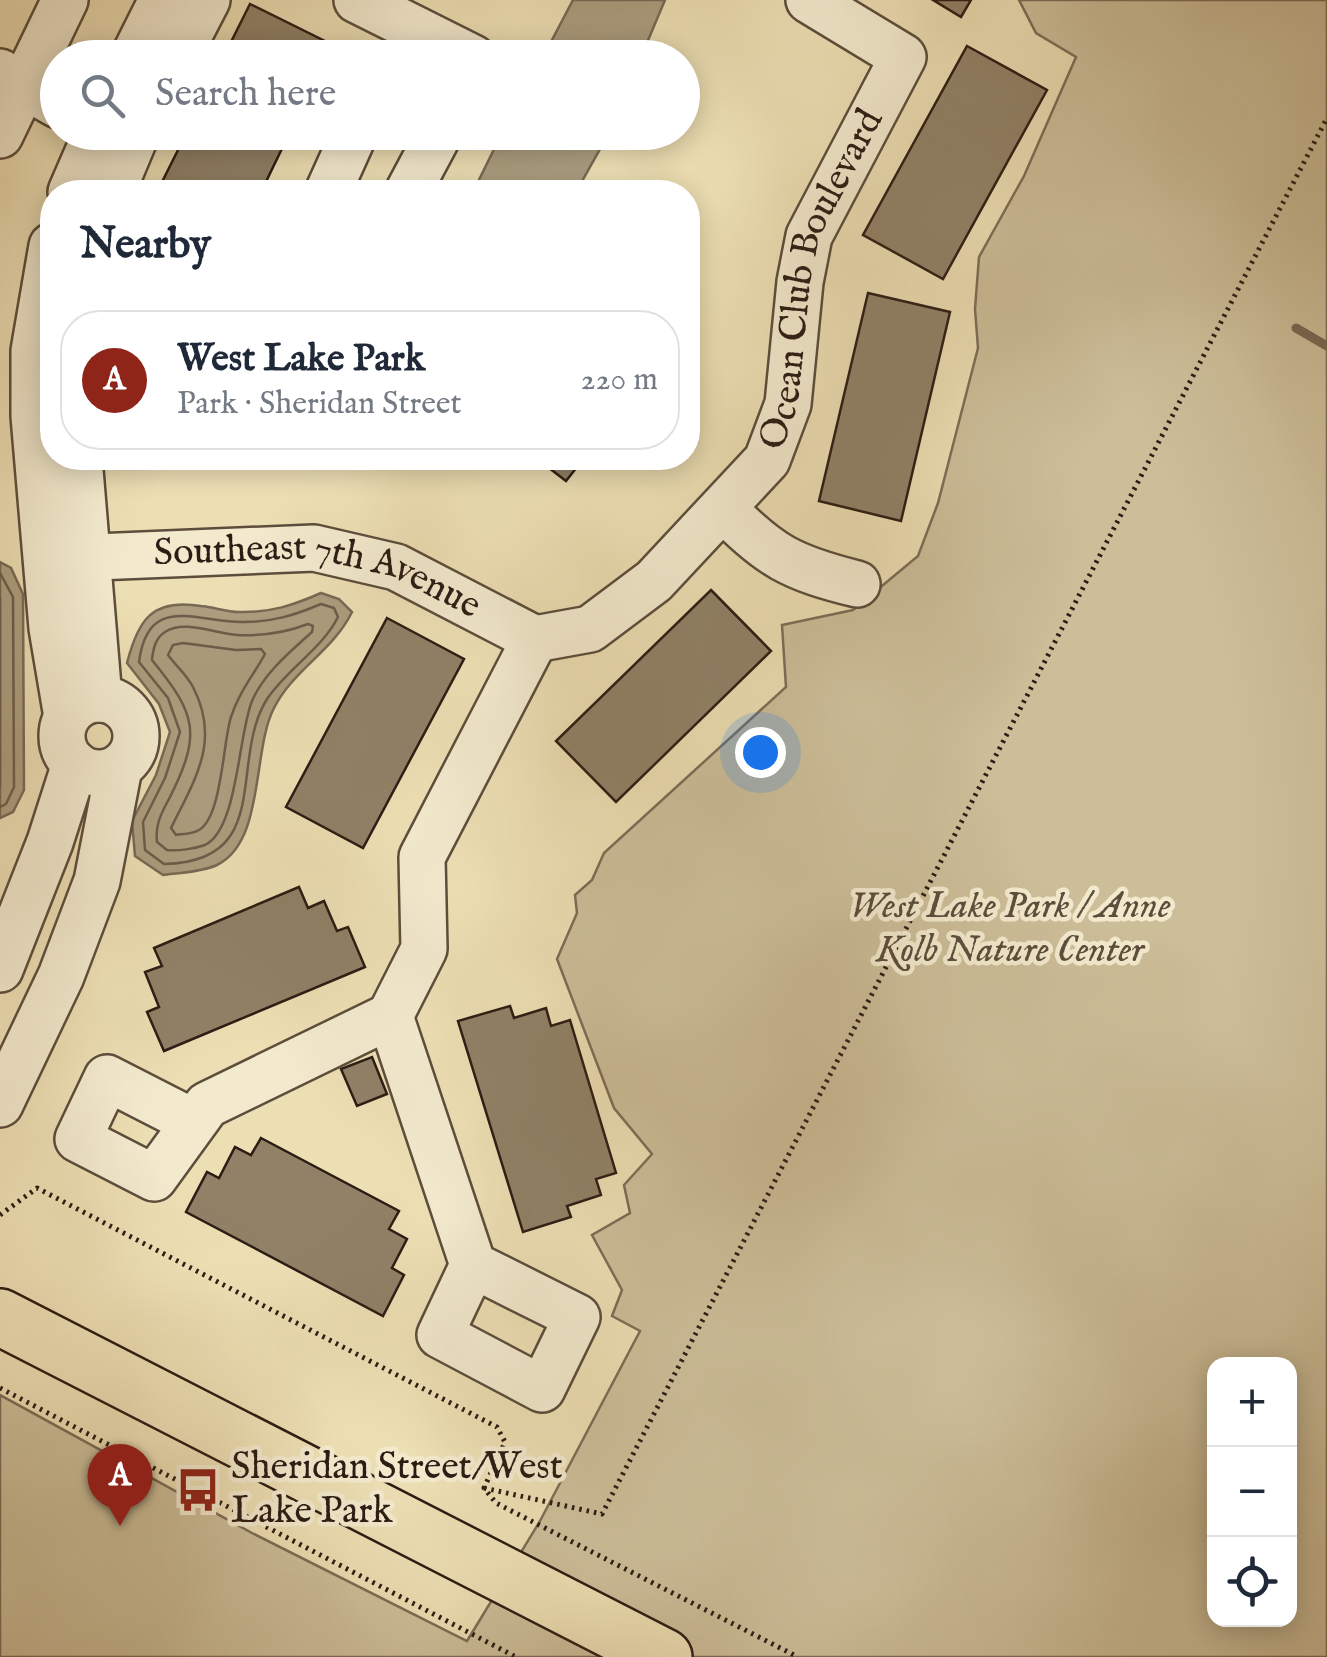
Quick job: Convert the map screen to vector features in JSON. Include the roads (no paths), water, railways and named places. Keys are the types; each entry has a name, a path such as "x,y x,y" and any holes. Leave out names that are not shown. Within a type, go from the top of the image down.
{"main road":[{"path":"0,1316 664,1657"}],"street":[{"path":"48,40 65,0"},
{"path":"143,40 162,0"},
{"path":"186,40 207,0"},
{"path":"357,0 400,40"},
{"name":"Ocean Club Boulevard","path":"535,639 590,629 654,581 767,460 788,404 800,282 809,236 903,57 809,0"},
{"path":"0,136 40,57"},
{"path":"81,180 106,150"},
{"path":"113,180 116,150"},
{"path":"333,180 347,150"},
{"path":"414,180 430,150"},
{"path":"37,297 29,423 40,461"},
{"path":"43,470 68,558"},
{"path":"78,470 68,558 52,628 83,708"},
{"path":"723,508 756,542 782,560 812,573 857,584"},
{"name":"Southeast 7th Avenue","path":"68,558 314,548 396,566 535,639"},
{"path":"193,1122 207,1106 390,1016 424,948 422,857 535,639"},
{"path":"0,969 50,842 97,766 134,750 136,728 122,707 83,708"},
{"path":"83,708 62,742 97,766"},
{"path":"0,1104 61,976 97,882 97,766"},
{"path":"390,1016 473,1266"}],"water":[{"path":"573,0 665,0 648,40 552,40"},
{"path":"493,150 599,150 583,180 479,180"},
{"path":"0,562 11,568 23,594 24,790 13,812 0,818"},
{"path":"321,593 339,599 352,612 274,708 243,837 217,865 163,875 135,856 132,821 156,775 170,732 159,704 127,663 142,624 170,605 261,611"}],"waterway":[{"path":"1296,328 1327,346"}],"place":[{"name":"Sheridan Street/West Lake Park","path":"198,1490"},
{"name":"West Lake Park","path":"120,1526"}],"park label":[{"name":"West Lake Park / Anne Kolb Nature Center","path":"1010,929"}]}
